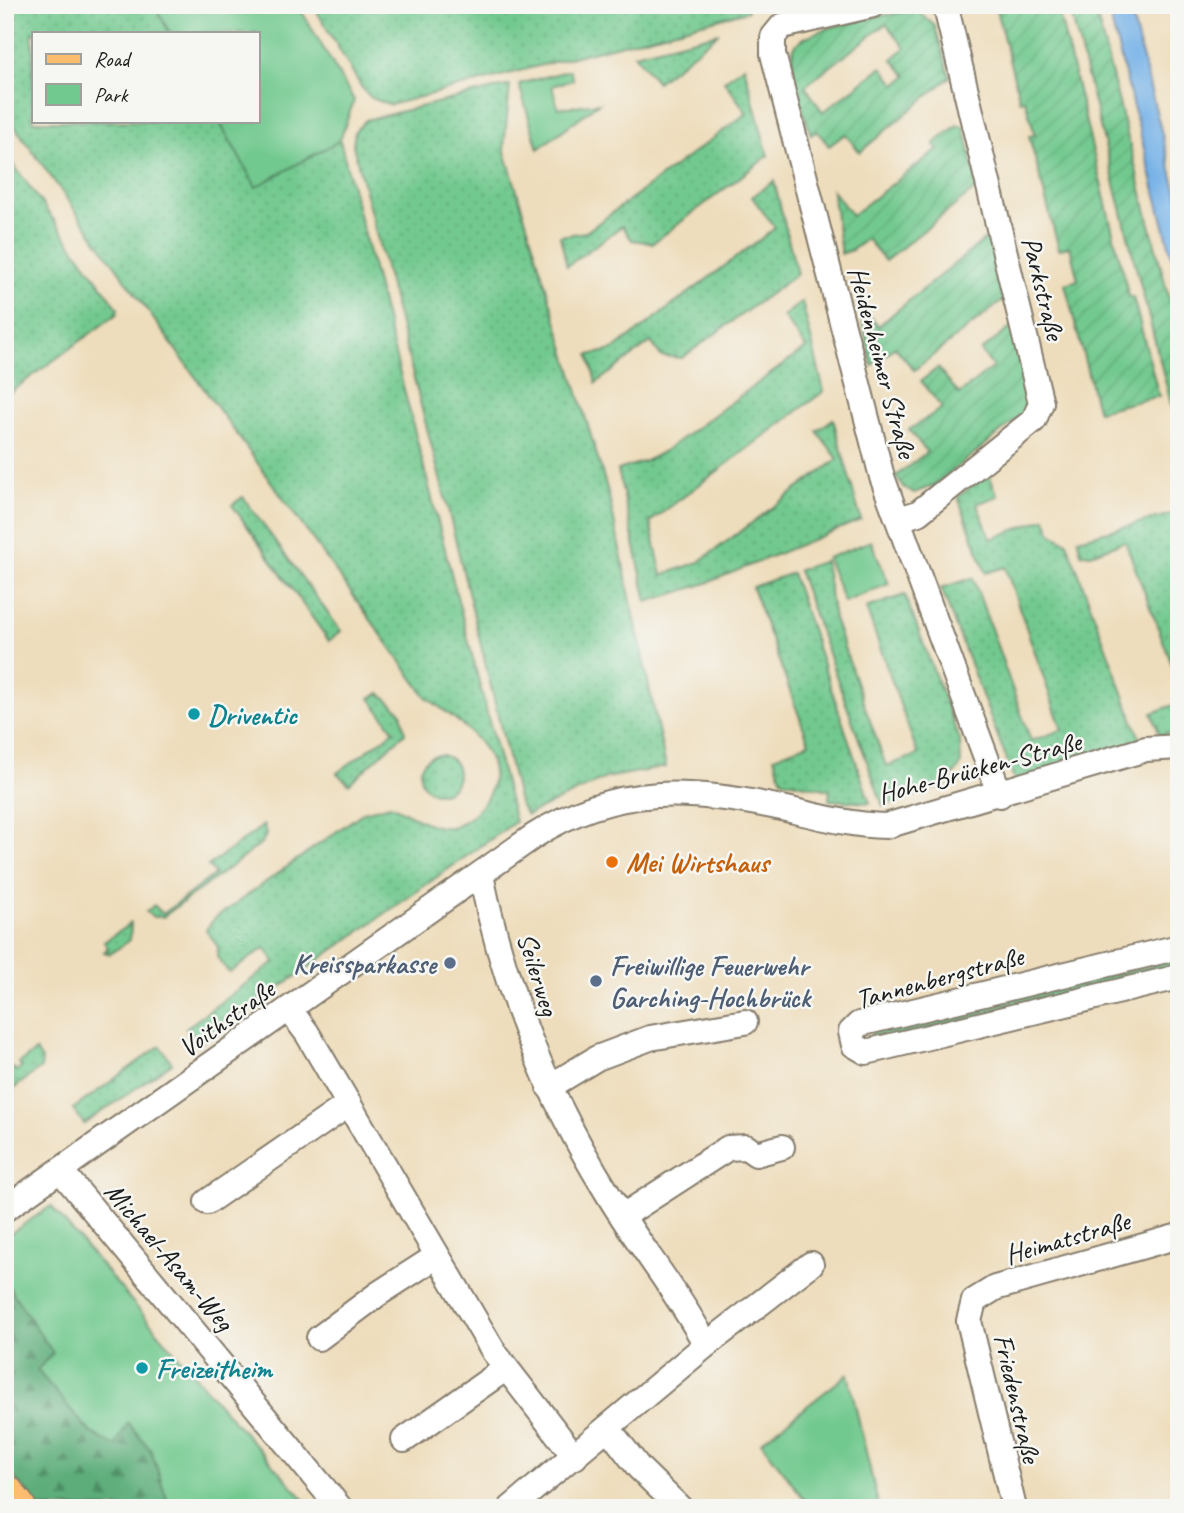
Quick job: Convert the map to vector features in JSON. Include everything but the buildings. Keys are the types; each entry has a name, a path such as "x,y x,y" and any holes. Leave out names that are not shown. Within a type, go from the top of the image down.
{"main road":[{"path":"5,1493 17,1508"}],"street":[{"name":"Heidenheimer Straße","path":"873,5 782,26 773,37 773,54 882,477 1000,795"},
{"name":"Parkstraße","path":"899,519 918,513 1034,420 1041,403 947,12 942,5"},
{"name":"Hohe-Brücken-Straße","path":"481,875 556,821 602,803 692,793 785,809 850,825 886,826 1000,795 1146,749 1179,747"},
{"name":"Voithstraße","path":"5,1209 481,875"},
{"name":"Seilerweg","path":"481,875 507,975 533,1053 549,1087 622,1216 706,1345"},
{"name":"Tannenbergstraße","path":"1179,947 859,1024 851,1032 854,1045 866,1052 1179,977"},
{"path":"289,1009 349,1104 505,1369 575,1457"},
{"path":"549,1087 597,1058 650,1038 745,1022"},
{"path":"207,1202 349,1104"},
{"path":"622,1216 728,1148 746,1147 756,1154 782,1147"},
{"name":"Michael-Asam-Weg","path":"61,1171 340,1508"},
{"name":"Heimatstraße","path":"974,1301 995,1288 1179,1236"},
{"path":"319,1338 437,1256"},
{"path":"511,1508 706,1345 811,1264"},
{"name":"Friedenstraße","path":"974,1301 969,1321 1014,1508"},
{"path":"404,1440 505,1369"},
{"path":"608,1428 639,1468 680,1508"}],"green space":[{"path":"5,5 154,5 169,32 32,32 32,122 220,122 256,186 340,140 515,822 198,1045 186,1028 275,962 265,948 229,973 217,957 218,947 206,930 214,919 364,812 390,805 435,826 450,827 458,824 481,806 491,789 493,773 481,744 455,719 427,698 5,113"},
{"path":"154,5 298,5 354,100 340,140 256,187 220,122 259,122 259,32 169,32"},
{"path":"313,5 747,5 748,11 390,105 371,98 362,88"},
{"path":"995,5 1057,5 1129,297 1133,297 1159,396 1098,411 1097,409 1065,284 1078,280 1070,247 1059,249 1029,136 1035,135 1025,100 1020,101"},
{"path":"1069,5 1094,5 1179,338 1179,435"},
{"path":"918,11 935,26 950,77 860,152 845,134 829,146 817,131 811,135 794,77 792,65 795,46 802,39 833,27","holes":["886,24 905,48 892,59 907,76 896,85 882,67 823,112 805,86"]},
{"path":"719,33 657,82 634,54"},
{"path":"744,66 768,156 653,243 632,240 622,226 567,266 560,236 586,232 747,113 724,81"},
{"path":"570,70 573,80 552,86 558,108 599,103 538,149 519,84"},
{"path":"510,85 504,148 608,492 666,767 606,778 527,815 519,803 448,509 353,145 355,131 366,120"},
{"path":"957,125 964,126 978,187 885,261 867,239 841,254 832,190 852,215 938,149 934,144"},
{"path":"5,153 118,308 117,314 5,396"},
{"path":"774,181 797,274 682,358 661,356 651,342 596,383 589,355 613,350 775,228 752,197"},
{"path":"984,240 992,243 1006,298 914,370 895,347 872,366 858,302 878,326"},
{"path":"802,302 824,391 650,522 662,575 699,562 838,459 817,431 833,419 861,520 704,584 647,602 618,470 646,461 666,450 806,348 783,316"},
{"path":"1013,326 1033,406 935,485 914,493 903,487 896,476 927,452 909,430 942,408 921,381 938,368 959,394 993,367 981,351"},
{"path":"988,473 998,496 977,504 991,539 1046,518 1052,534 1067,542 1143,747 1016,784 941,588 973,578 1031,741 1062,730 1005,567 986,573 958,497"},
{"path":"243,497 341,631 329,641 232,505"},
{"path":"1176,513 1179,521 1179,683 1125,541 1091,554 1081,553 1078,539"},
{"path":"871,541 889,584 844,602 827,558"},
{"path":"825,561 834,619 886,766 918,755 866,608 905,595 960,741 961,765 946,785 883,806 798,570"},
{"path":"792,573 870,803 829,800 830,790 782,780 774,757 809,743 752,587"},
{"path":"380,693 401,712 405,733 349,784 337,773 394,731 370,698"},
{"path":"1179,703 1179,731 1160,735 1152,713"},
{"path":"439,755 453,760 458,774 453,788 439,793 425,788 420,774 425,760"},
{"path":"264,825 266,835 261,844 163,917 153,917 146,912 154,905 163,914 215,874 208,866"},
{"path":"131,923 130,940 110,954 104,952 108,948 104,942"},
{"path":"1179,959 1179,970 875,1041 871,1037 872,1031"},
{"path":"160,1046 172,1063 84,1124 73,1109"},
{"path":"36,1051 42,1060 41,1068 5,1095 5,1073 22,1067 19,1063"},
{"path":"51,1206 224,1410 312,1508 170,1508 151,1450 128,1423 115,1446 90,1432 37,1370 53,1353 5,1281 5,1237"},
{"path":"5,1281 54,1353 38,1370 90,1432 115,1445 128,1422 151,1450 170,1508 38,1508 5,1466"},
{"path":"848,1374 879,1508 811,1508 761,1442"}],"water":[{"path":"1107,5 1129,5 1179,201 1179,284"}],"place":[{"name":"Driventic","path":"194,714"},
{"name":"Mei Wirtshaus","path":"612,862"},
{"name":"Kreissparkasse","path":"450,963"},
{"name":"Freiwillige Feuerwehr Garching-Hochbrück","path":"596,981"},
{"name":"Freizeitheim","path":"142,1368"}]}
